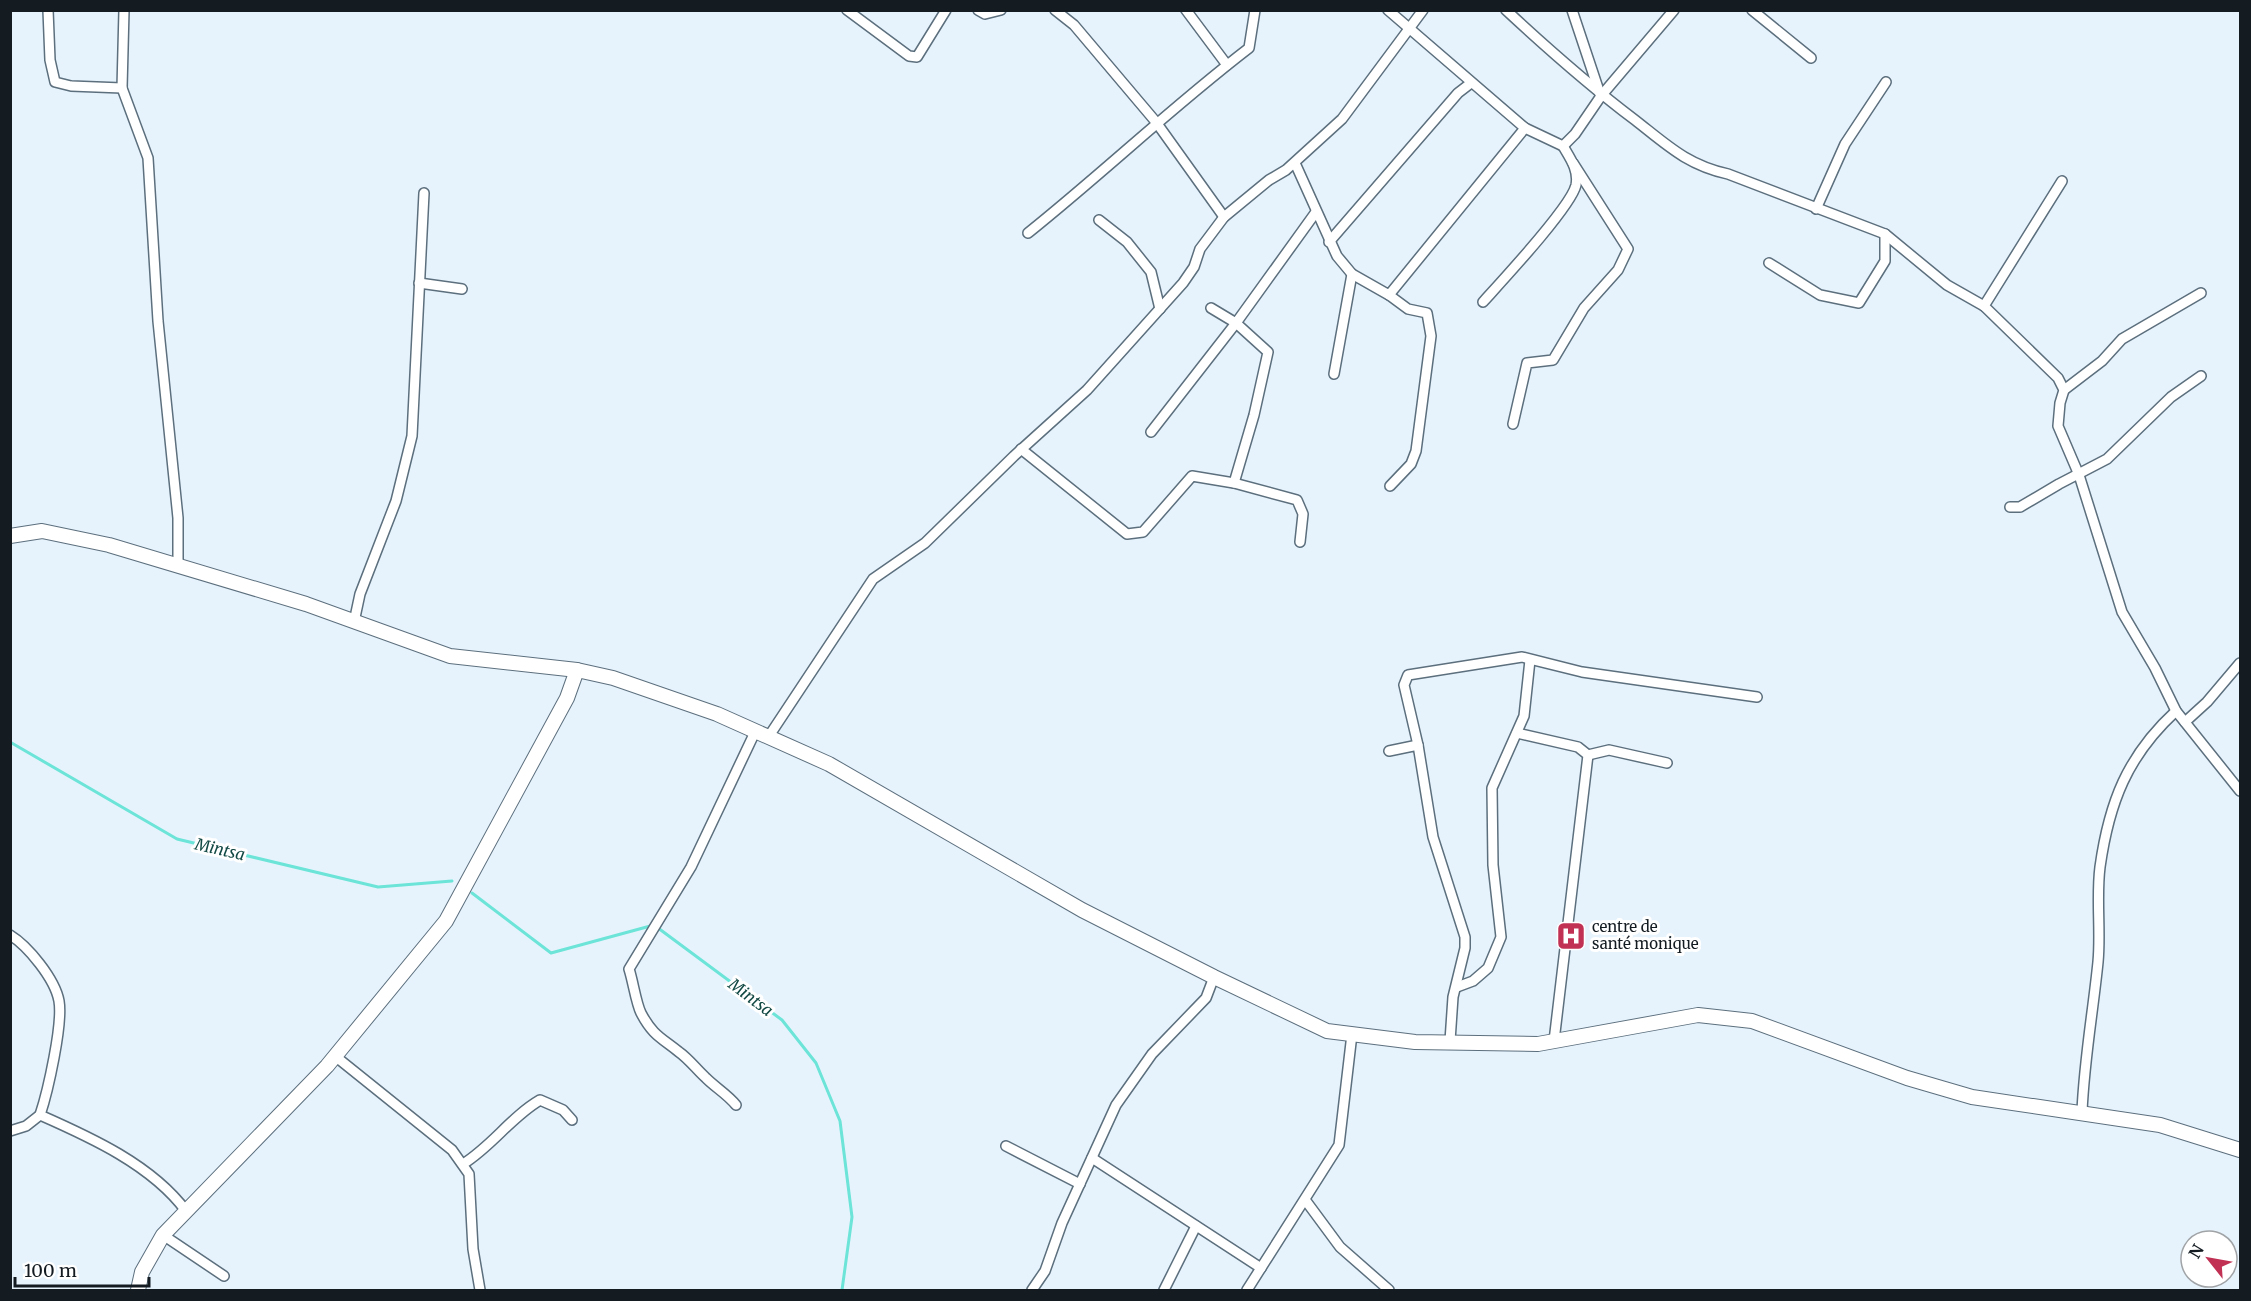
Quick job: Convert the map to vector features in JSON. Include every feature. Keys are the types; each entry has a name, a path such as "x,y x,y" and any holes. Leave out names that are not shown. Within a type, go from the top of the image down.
{"main road":[{"path":"10,536 42,531 109,544 306,604 450,656 577,670 644,688 762,733 829,764 1082,909 1214,977 1327,1031 1415,1042 1538,1044 1698,1015 1752,1021 1907,1078 1972,1097 2160,1125 2241,1150"},
{"path":"138,1290 142,1272 163,1235 283,1114 335,1056 446,921 567,698 577,670"}],"street":[{"path":"48,10 50,60 55,82 71,86 122,88"},
{"path":"124,10 122,88 148,158 158,321 178,518 178,566"},
{"path":"847,10 909,56 917,57 946,10"},
{"path":"978,10 985,14 1001,10"},
{"path":"1055,10 1074,24 1156,122 1224,217"},
{"path":"1186,10 1227,65"},
{"path":"1028,232 1088,185 1156,122 1249,48 1255,10"},
{"path":"1388,10 1526,128 1563,146 1628,249 1618,270 1584,308 1553,360 1527,363 1513,424"},
{"path":"736,1105 724,1090 711,1083 680,1052 662,1042 652,1030 640,1011 637,992 629,969 692,867 762,733 873,579 925,543 1021,449 1087,390 1183,283 1194,267 1200,249 1224,217 1269,180 1295,163 1342,119 1408,27 1423,10"},
{"path":"1506,10 1601,96 1678,156 1708,170 1728,174 1885,234 1947,285 1984,306 2058,378 2064,390"},
{"path":"1572,10 1601,96"},
{"path":"1563,146 1575,134 1601,96 1674,10"},
{"path":"1752,10 1811,58"},
{"path":"1816,209 1845,144 1886,82"},
{"path":"1329,242 1398,160 1458,93 1471,83"},
{"path":"1389,295 1526,128"},
{"path":"1295,163 1329,242 1352,274 1389,295 1408,309 1427,313 1431,336 1416,451 1411,464 1390,486"},
{"path":"1483,302 1564,205 1576,186 1573,163"},
{"path":"1984,306 2062,182"},
{"path":"354,622 360,594 396,501 412,436 424,193"},
{"path":"1151,432 1236,323 1316,212"},
{"path":"1099,220 1127,242 1151,272 1160,309"},
{"path":"1769,263 1820,295 1859,303 1885,261 1885,234"},
{"path":"1334,374 1352,274"},
{"path":"419,282 462,289"},
{"path":"2201,293 2122,339 2102,361 2064,390 2060,403 2058,426 2079,475 2122,612 2156,668 2176,711 2241,791"},
{"path":"1211,308 1236,323 1268,352 1254,415 1234,483"},
{"path":"2010,507 2020,507 2107,459 2171,397 2201,376"},
{"path":"1021,449 1127,534 1143,532 1192,476 1234,483 1297,500 1303,514 1300,542"},
{"path":"1450,1041 1453,997 1466,948 1465,937 1433,837 1418,745 1404,685 1408,675 1521,657 1582,672 1757,697"},
{"path":"1457,987 1473,981 1488,968 1501,938 1494,865 1491,788 1524,716 1530,660"},
{"path":"2185,722 2208,702 2241,663"},
{"path":"2082,1112 2085,1056 2098,959 2100,867 2111,811 2120,784 2134,759 2176,711"},
{"path":"1517,733 1578,747 1588,755"},
{"path":"1389,751 1418,745"},
{"path":"1588,755 1609,750 1667,763"},
{"path":"1554,1041 1588,755"},
{"path":"10,1131 26,1126 40,1115 59,1025 59,1001 54,988 39,965 11,933"},
{"path":"1032,1290 1045,1271 1080,1184 1116,1105 1152,1054 1206,998 1214,977"},
{"path":"1247,1290 1339,1145 1352,1034"},
{"path":"335,1056 452,1150 463,1164 469,1174 473,1249 480,1290"},
{"path":"463,1164 483,1151 529,1106 540,1100 562,1110 572,1120"},
{"path":"40,1115 118,1155 170,1194 186,1211"},
{"path":"1006,1146 1080,1184"},
{"path":"1092,1158 1261,1268"},
{"path":"1306,1200 1340,1247 1389,1290"},
{"path":"1164,1290 1196,1226"},
{"path":"163,1235 224,1276"}],"waterway":[{"name":"Mintsa","path":"10,742 177,839 378,887 452,881"},
{"name":"Mintsa","path":"472,893 551,953 654,925 782,1020 816,1063 840,1121 852,1217 842,1290"}],"place":[{"name":"centre de santé monique","path":"1571,936"}]}
